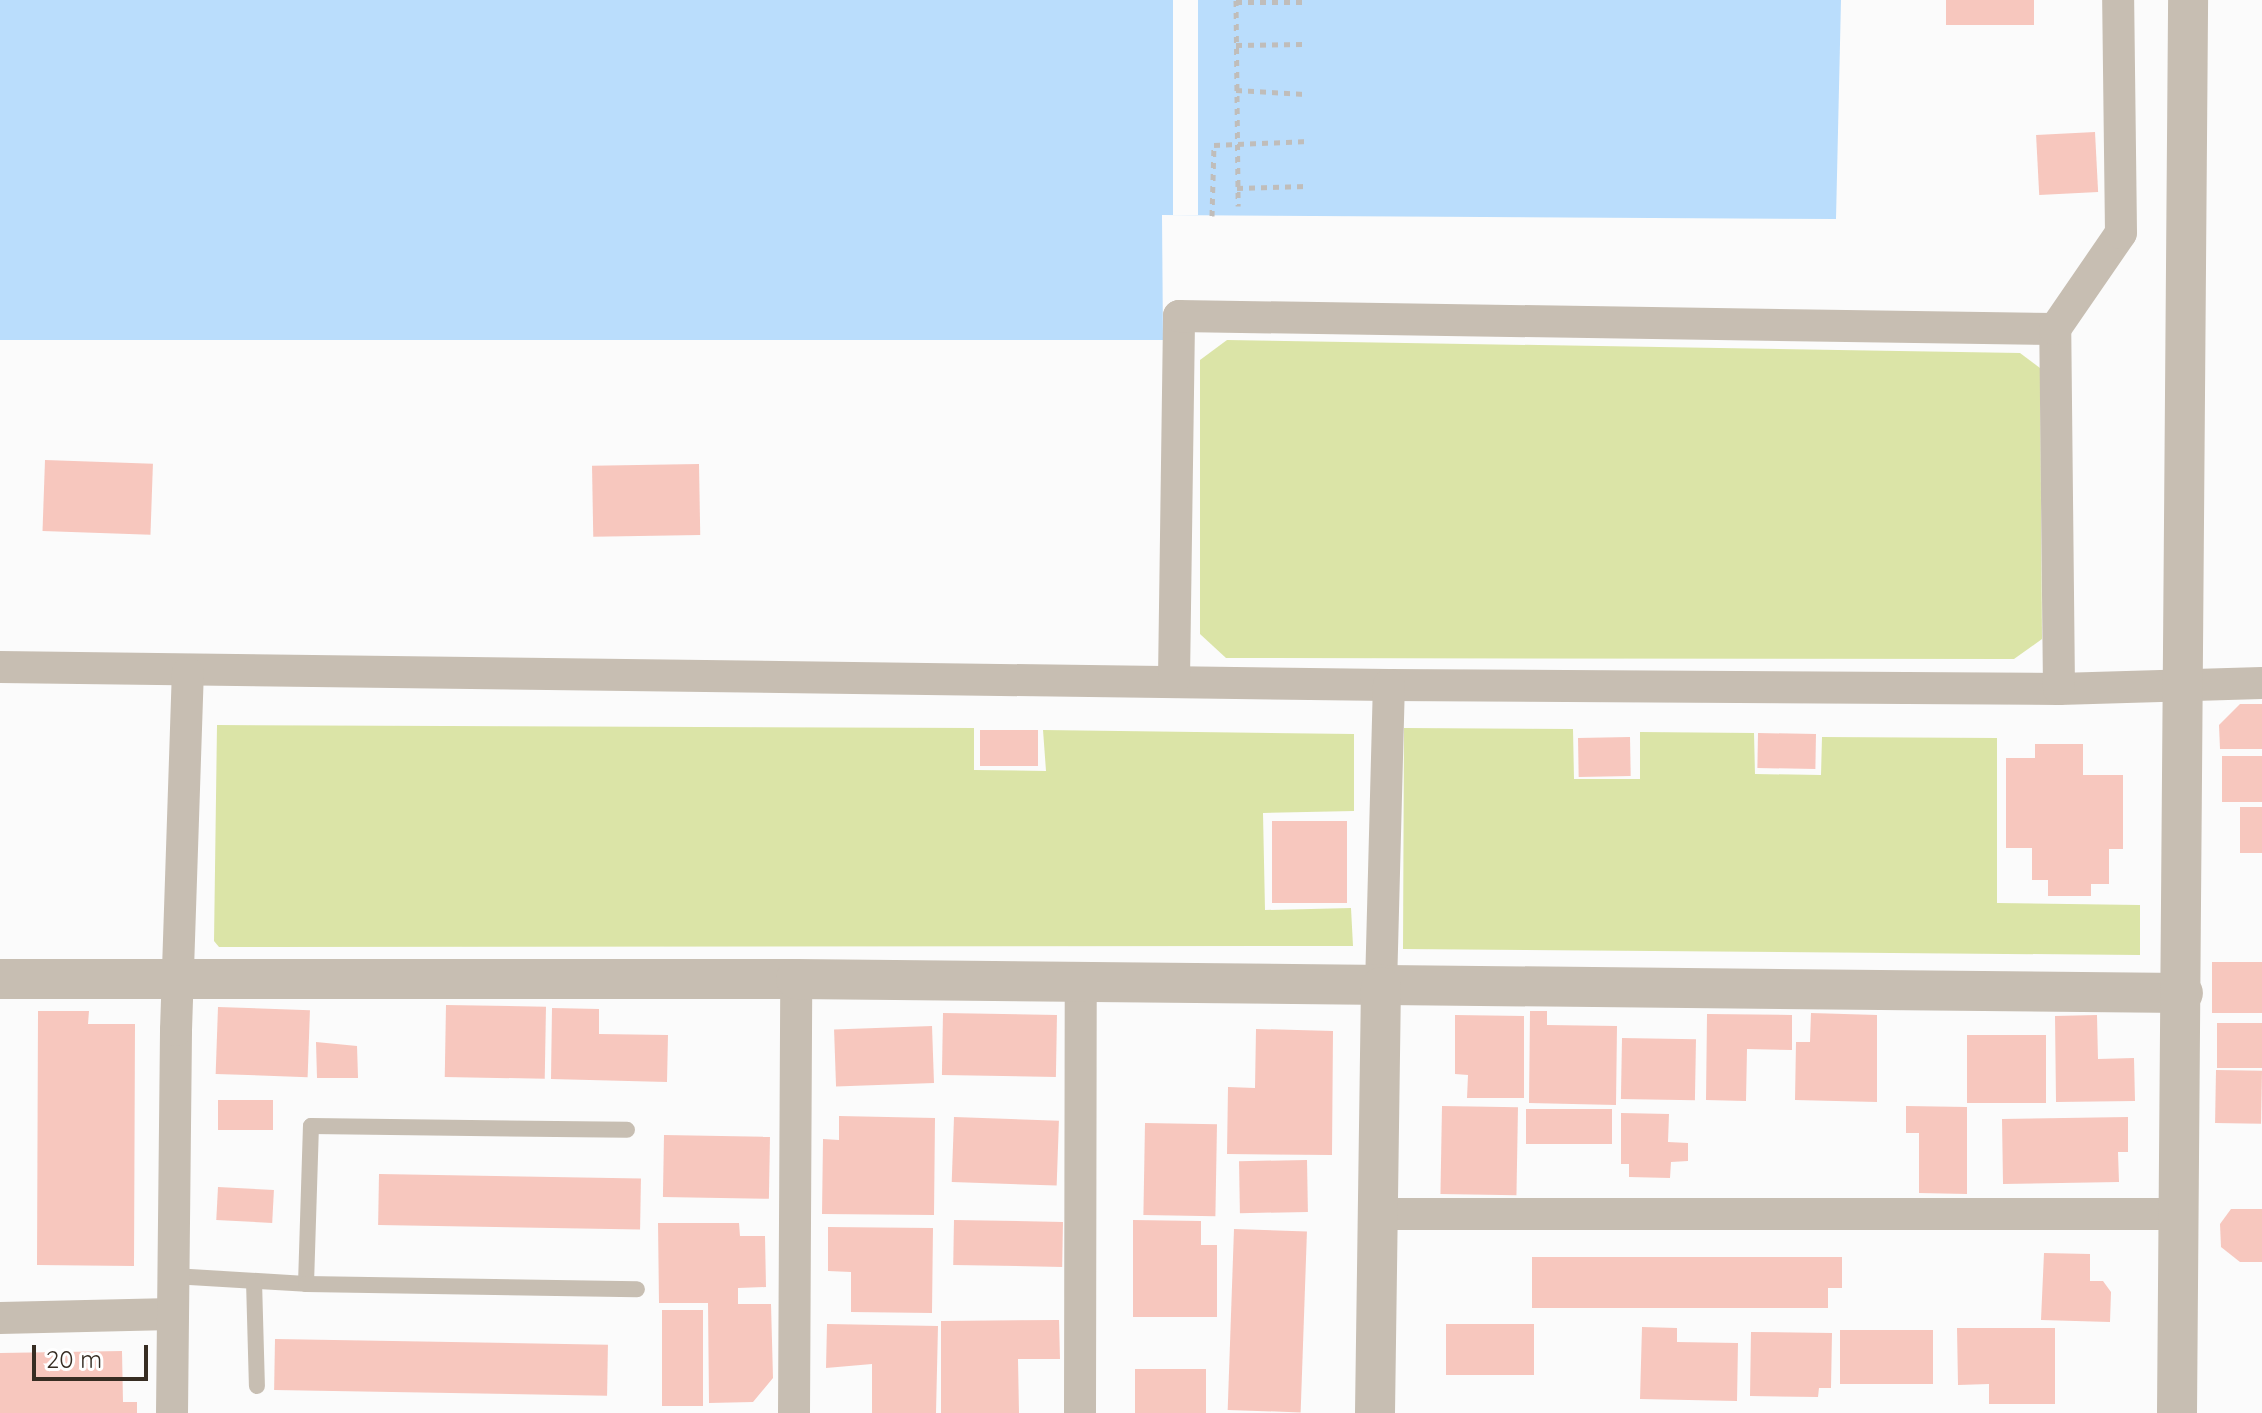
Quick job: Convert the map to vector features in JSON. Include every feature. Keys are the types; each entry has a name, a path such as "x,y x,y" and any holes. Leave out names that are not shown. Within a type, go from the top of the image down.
{"street":[{"path":"2059,689 2055,329 2121,233 2118,0"},
{"path":"2177,1413 2183,993 2181,686 2188,0"},
{"path":"1174,679 1179,316 2055,329"},
{"path":"0,667 188,673 1174,679 1389,685 2059,689 2262,683"},
{"path":"172,1413 179,978 188,673"},
{"path":"1375,1413 1389,685"},
{"path":"0,979 796,979 2183,993"},
{"path":"794,1413 796,979"},
{"path":"1080,1413 1081,983"},
{"path":"1377,1214 2179,1214"},
{"path":"0,1318 172,1314"}],"lane":[{"path":"306,1284 311,1126 627,1130"},
{"path":"173,1276 306,1284 637,1289"},
{"path":"254,1281 257,1386"}],"path":[{"path":"1238,206 1236,1 1308,2"},
{"path":"1236,45 1303,44"},
{"path":"1236,90 1305,94"},
{"path":"1212,216 1214,145 1308,141"},
{"path":"1237,188 1307,186"}],"green space":[{"path":"1227,340 2020,353 2040,368 2042,639 2014,659 1226,658 1200,634 1200,360"},
{"path":"217,725 974,728 974,770 1046,771 1043,730 1354,734 1354,811 1263,813 1265,910 1351,908 1353,946 219,947 214,941"},
{"path":"1404,728 1573,729 1574,779 1640,779 1640,732 1754,733 1755,774 1821,775 1822,737 1997,738 1997,903 2140,905 2140,955 1403,949"}],"water":[{"path":"0,0 1841,0 1836,219 1162,215 1163,340 0,340"}],"pier":[{"path":"1173,0 1198,0 1198,215 1173,215"}],"building":[{"path":"1946,0 2034,0 2034,25 1946,25"},
{"path":"2095,132 2098,192 2039,195 2036,135"},
{"path":"45,460 153,464 150,535 43,531"},
{"path":"699,464 700,535 593,537 592,466"},
{"path":"2240,704 2262,704 2262,749 2220,749 2219,725"},
{"path":"980,730 1038,730 1038,766 980,766"},
{"path":"1758,733 1816,734 1815,769 1757,768"},
{"path":"1630,737 1631,776 1579,777 1578,738"},
{"path":"2035,744 2083,744 2083,775 2123,775 2123,849 2109,849 2109,884 2091,884 2091,896 2048,896 2048,880 2032,880 2032,848 2006,848 2006,758 2035,758"},
{"path":"2222,756 2262,756 2262,802 2222,802"},
{"path":"2240,807 2262,807 2262,853 2240,853"},
{"path":"1272,821 1347,821 1347,903 1272,903"},
{"path":"2212,962 2262,962 2262,1013 2212,1013"},
{"path":"446,1005 546,1007 545,1079 445,1077"},
{"path":"218,1007 310,1010 308,1077 216,1074"},
{"path":"552,1008 599,1009 599,1034 668,1035 667,1082 551,1079"},
{"path":"38,1011 89,1011 88,1024 135,1024 134,1266 37,1265"},
{"path":"1530,1011 1547,1011 1547,1025 1617,1026 1616,1105 1529,1103"},
{"path":"943,1013 1057,1015 1056,1077 942,1075"},
{"path":"1811,1013 1877,1015 1877,1102 1795,1100 1796,1042 1810,1042"},
{"path":"1707,1014 1792,1015 1792,1050 1747,1049 1746,1101 1706,1100"},
{"path":"1455,1015 1524,1016 1524,1098 1467,1098 1468,1075 1455,1074"},
{"path":"2097,1015 2098,1059 2134,1058 2135,1101 2056,1102 2055,1016"},
{"path":"2217,1023 2262,1023 2262,1068 2217,1068"},
{"path":"932,1026 934,1083 836,1086 834,1029"},
{"path":"1256,1029 1333,1031 1332,1155 1227,1154 1228,1087 1255,1088"},
{"path":"1967,1035 2046,1035 2046,1103 1967,1103"},
{"path":"1622,1038 1696,1039 1695,1100 1621,1099"},
{"path":"316,1042 357,1046 358,1078 317,1078"},
{"path":"2216,1070 2262,1071 2261,1124 2215,1123"},
{"path":"218,1100 273,1100 273,1130 218,1130"},
{"path":"1442,1106 1518,1107 1516,1195 1440,1194"},
{"path":"1906,1106 1967,1107 1967,1194 1919,1193 1919,1133 1906,1133"},
{"path":"1526,1109 1612,1109 1612,1144 1526,1144"},
{"path":"1621,1113 1669,1114 1668,1142 1688,1143 1688,1161 1671,1162 1670,1178 1629,1177 1629,1164 1621,1164"},
{"path":"839,1116 935,1118 934,1215 822,1214 823,1139 839,1140"},
{"path":"954,1117 1059,1121 1057,1186 952,1182"},
{"path":"2128,1117 2128,1152 2118,1152 2119,1182 2003,1184 2002,1119"},
{"path":"1145,1123 1217,1124 1215,1216 1143,1215"},
{"path":"664,1135 770,1137 769,1199 663,1197"},
{"path":"1307,1160 1308,1212 1240,1213 1239,1161"},
{"path":"379,1174 641,1179 640,1230 378,1225"},
{"path":"218,1187 274,1190 272,1223 216,1220"},
{"path":"2231,1209 2262,1209 2262,1262 2240,1262 2221,1247 2220,1224"},
{"path":"954,1220 1063,1222 1062,1267 953,1265"},
{"path":"1133,1220 1201,1221 1201,1245 1217,1245 1217,1317 1133,1317"},
{"path":"658,1223 739,1223 740,1236 765,1236 766,1287 738,1288 738,1304 771,1304 773,1378 753,1402 709,1403 708,1303 659,1303"},
{"path":"828,1227 933,1228 932,1313 851,1312 851,1272 828,1271"},
{"path":"1234,1229 1307,1232 1301,1412 1228,1410"},
{"path":"2044,1253 2090,1254 2090,1281 2103,1281 2111,1292 2110,1322 2041,1320"},
{"path":"1532,1257 1842,1257 1842,1288 1828,1288 1828,1308 1532,1308"},
{"path":"662,1310 703,1310 703,1406 662,1406"},
{"path":"1059,1320 1060,1359 1018,1359 1019,1413 941,1413 941,1321"},
{"path":"827,1324 938,1326 936,1413 872,1413 872,1364 826,1368"},
{"path":"1446,1324 1534,1324 1534,1375 1446,1375"},
{"path":"1642,1327 1677,1328 1677,1342 1738,1343 1737,1401 1640,1399"},
{"path":"1957,1328 2055,1328 2055,1404 1989,1404 1989,1384 1958,1385"},
{"path":"1840,1330 1933,1330 1933,1384 1840,1384"},
{"path":"1751,1332 1832,1333 1831,1388 1819,1388 1818,1397 1750,1396"},
{"path":"275,1339 608,1345 607,1396 274,1390"},
{"path":"122,1351 123,1402 137,1402 137,1413 0,1413 0,1353"},
{"path":"1135,1369 1206,1369 1206,1413 1135,1413"}]}
